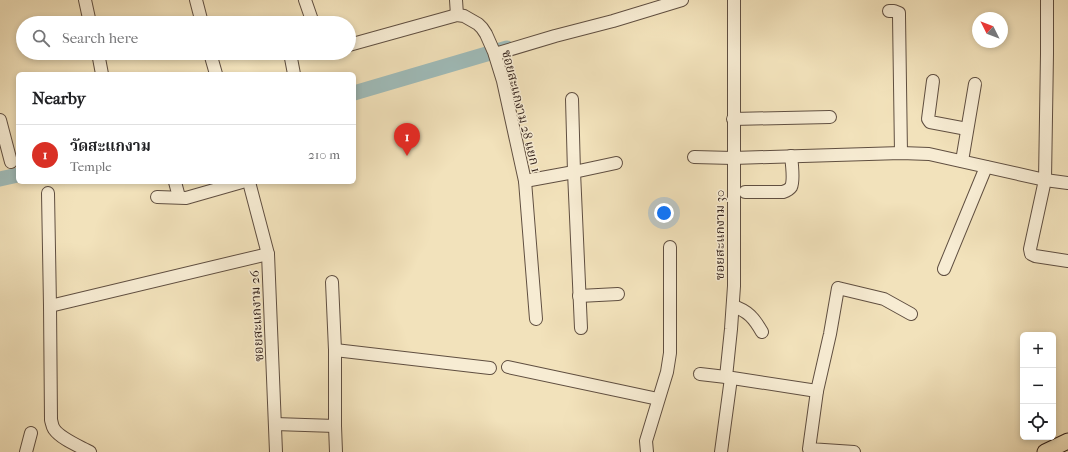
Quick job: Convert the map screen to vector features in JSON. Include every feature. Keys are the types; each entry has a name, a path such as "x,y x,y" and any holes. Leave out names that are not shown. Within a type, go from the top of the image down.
{"main road":[{"path":"1045,452 1068,441"}],"street":[{"path":"85,0 88,16"},
{"path":"196,0 200,16"},
{"path":"305,0 311,16"},
{"path":"356,43 457,15 456,0"},
{"path":"494,53 613,21 682,0"},
{"name":"ซอยสะแกงาม 30","path":"725,452 734,286 734,0"},
{"path":"1047,0 1048,54 1045,180 1030,249 1032,254 1035,256 1068,260"},
{"path":"889,11 899,13 901,153"},
{"name":"ซอยสะแกงาม 28 แยก 1","path":"457,15 464,16 482,28 490,40 503,81 525,181 536,319"},
{"path":"99,60 102,72"},
{"path":"212,60 215,72"},
{"path":"291,60 294,72"},
{"path":"932,81 928,119 930,122 967,129"},
{"path":"962,162 975,84"},
{"path":"572,99 581,328"},
{"path":"734,119 830,117"},
{"path":"0,120 11,162"},
{"path":"694,157 733,158 901,153 929,154 1045,180 1068,183"},
{"path":"745,192 782,192 791,188 791,156"},
{"path":"525,181 574,172 616,162"},
{"path":"944,269 986,167"},
{"path":"176,184 179,198"},
{"path":"157,197 186,198 235,184"},
{"name":"ซอยสะแกงาม 26","path":"250,184 268,254 276,452"},
{"path":"48,193 53,428 64,438 90,452"},
{"path":"646,452 646,441 667,372 670,352 670,247"},
{"path":"50,306 268,254"},
{"path":"332,282 335,350 336,452"},
{"path":"854,452 808,450 817,391 830,334 838,288 884,299 911,314"},
{"path":"579,296 618,294"},
{"path":"733,306 743,309 756,320 762,332"},
{"path":"335,350 490,368"},
{"path":"508,367 658,399"},
{"path":"700,374 817,391"},
{"path":"276,424 335,426"},
{"path":"26,452 31,433"}],"waterway":[{"path":"356,92 507,48"},
{"path":"0,179 16,175"}],"place":[{"name":"วัดสะแกงาม","path":"407,156"}]}
